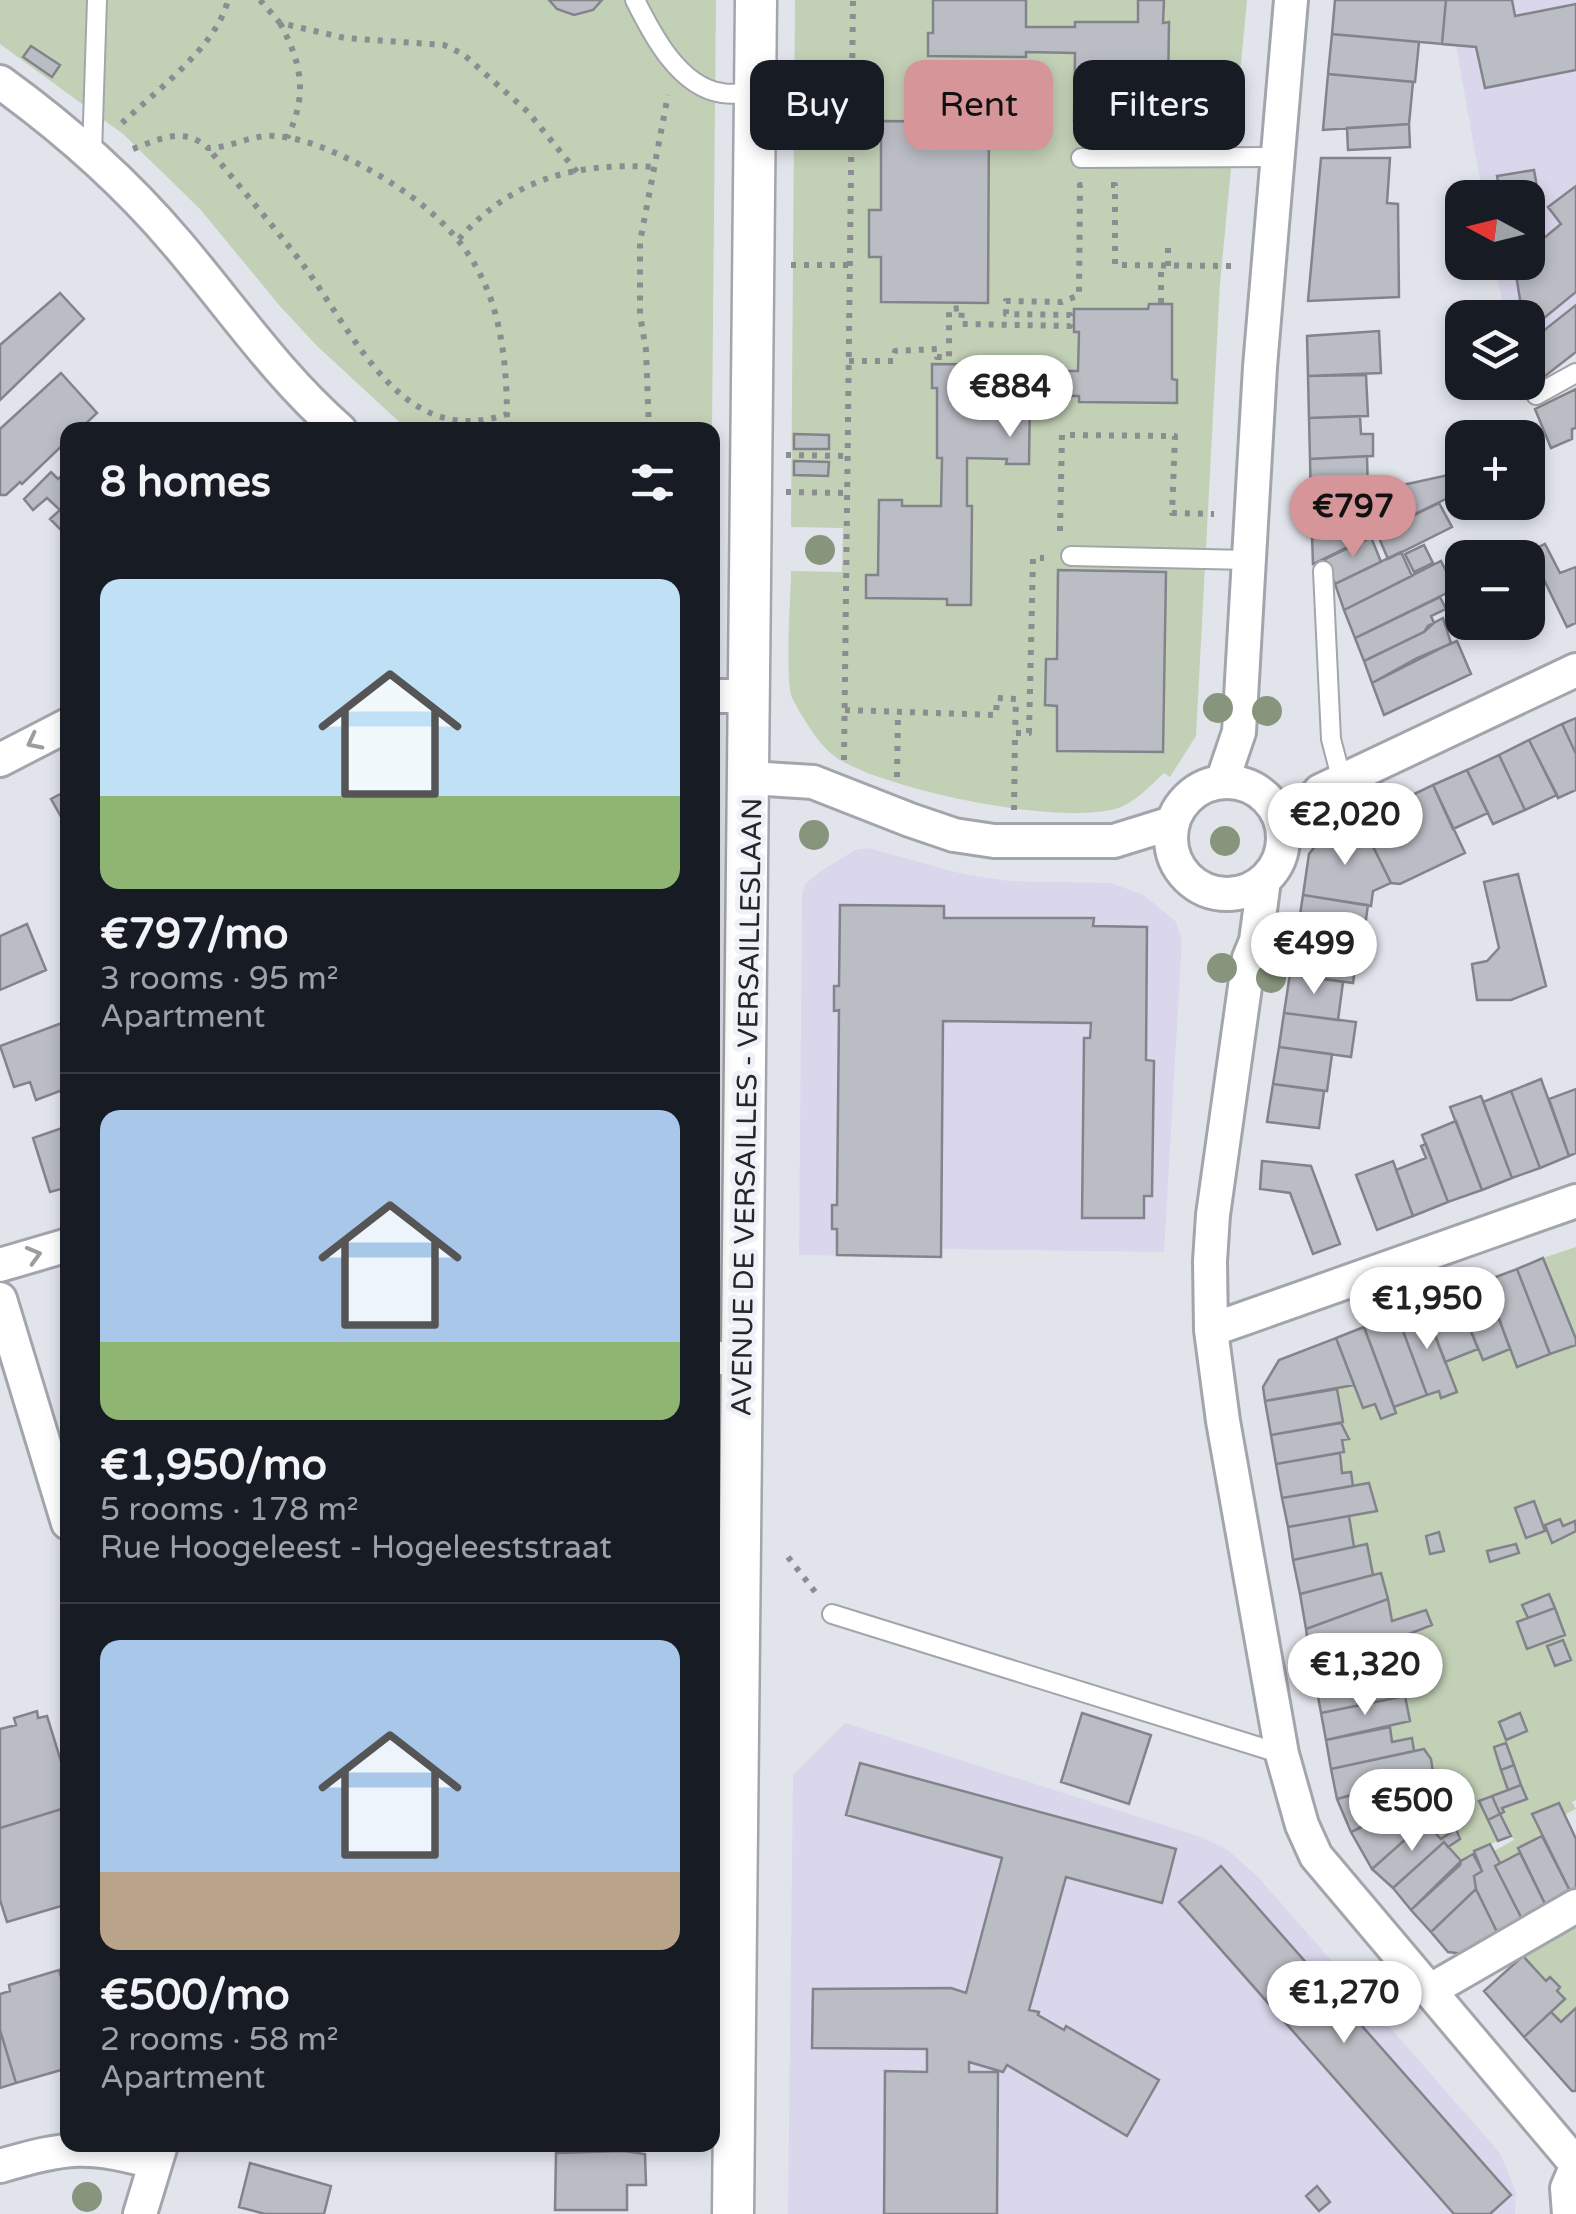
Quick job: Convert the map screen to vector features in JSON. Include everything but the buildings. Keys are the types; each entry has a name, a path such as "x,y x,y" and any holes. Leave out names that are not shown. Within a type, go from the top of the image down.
{"street":[{"name":"AVENUE DE VERSAILLES - VERSAILLESLAAN","path":"755,60 756,0"},
{"path":"1114,841 1154,852 1176,864 1198,886 1227,895 1253,888 1264,880 1276,866 1282,848 1256,799 1239,732 1290,0"},
{"path":"0,82 101,144 276,367 332,422"},
{"name":"AVENUE DE VERSAILLES - VERSAILLESLAAN","path":"734,2214 727,1358 750,778 731,696 752,150"},
{"path":"1176,864 1172,823 1196,790 1256,799 1300,816 1331,786 1576,670"},
{"path":"0,760 60,729"},
{"path":"750,778 813,782 910,820 970,838 1016,844 1114,841 1172,823"},
{"path":"1264,880 1256,940 1248,958 1213,1215 1211,1330 1223,1421 1282,1754 1302,1825 1316,1856 1576,2166 1567,2188 1569,2214"},
{"path":"1227,895 1248,958"},
{"path":"1211,1330 1576,1200"},
{"path":"0,1265 60,1247"},
{"path":"0,1299 60,1496"},
{"path":"1429,1991 1576,1906"},
{"path":"0,2166 62,2152"},
{"path":"140,2214 158,2154"}],"lane":[{"path":"97,0 101,144"},
{"path":"636,0 674,63 710,89 750,94"},
{"path":"1081,158 1278,157"},
{"path":"1545,390 1576,372"},
{"path":"1071,556 1249,560"},
{"path":"1322,571 1331,786"},
{"path":"832,1614 1282,1754"}],"path":[{"path":"101,144 206,42 223,18 228,0"},
{"path":"260,0 280,23 300,64 302,85 296,119 287,138"},
{"path":"844,766 853,0"},
{"path":"280,23 345,38 454,49 473,61 528,112 577,172"},
{"path":"649,422 639,262 674,63"},
{"path":"128,152 165,136 200,141 303,265 371,362 400,392 422,409 455,420 480,422 507,414"},
{"path":"208,148 269,136 287,138 360,164 398,186 459,240 478,266 494,307 506,366 506,422"},
{"path":"459,240 508,194 540,181 606,167 654,166"},
{"path":"849,361 893,361 895,351 937,349 937,357 949,358 949,309 962,308 961,324 1070,326 1070,315 1006,314 1006,301 1062,302 1079,296 1080,185 1115,185 1115,265 1231,266"},
{"path":"1161,302 1168,248"},
{"path":"788,266 850,265"},
{"path":"785,455 848,456"},
{"path":"785,492 848,493"},
{"path":"846,710 996,715 997,698 1016,700 1015,733"},
{"path":"897,787 898,713"},
{"path":"788,1556 832,1614"}],"shaded area":[{"path":"1335,0 1576,0 1576,305 1545,330 1545,300 1502,300 1498,280 1545,280 1545,180 1480,180 1456,46 1332,34"},
{"path":"868,848 963,874 1009,881 1111,883 1144,895 1176,922 1182,940 1164,1252 942,1249 941,1257 799,1255 802,896 805,884 818,873 855,850"},
{"path":"845,1723 1201,1837 1228,1850 1259,1878 1500,2153 1516,2192 1515,2214 788,2214 793,1775"}],"green space":[{"path":"0,0 716,0 712,422 399,422 317,346 200,209 123,134 0,44"},
{"path":"795,0 1247,0 1241,60 1073,60 1073,150 1233,150 1220,284 1196,736 1170,777 1164,773 1122,807 1088,813 1016,809 897,783 832,755 793,700 788,659 791,571 842,572 843,528 791,527 794,150 884,150 884,60 795,60"},
{"path":"1576,1247 1576,1339 1543,1258"},
{"path":"1576,1345 1576,1524 1574,1521 1563,1526 1559,1519 1552,1542 1576,1531 1576,1800 1572,1802 1576,1809 1564,1815 1559,1803 1533,1814 1542,1836 1500,1863 1494,1851 1514,1840 1500,1814 1504,1812 1502,1808 1527,1798 1506,1743 1494,1747 1508,1790 1479,1801 1498,1841 1461,1861 1448,1847 1456,1829 1441,1839 1425,1822 1450,1810 1441,1790 1422,1795 1412,1779 1433,1772 1431,1759 1424,1749 1414,1751 1411,1738 1392,1742 1390,1727 1410,1720 1397,1638 1432,1624 1426,1610 1392,1621 1382,1574 1373,1575 1367,1545 1354,1547 1349,1516 1377,1510 1369,1483 1353,1486 1351,1473 1342,1473 1342,1440 1349,1438 1348,1433 1344,1434 1337,1389 1354,1385 1363,1408 1375,1404 1381,1419 1396,1414 1394,1407 1439,1391 1442,1397 1445,1362 1477,1349 1483,1360 1510,1349 1517,1367"},
{"path":"1576,1916 1576,2008 1561,2022 1551,2012 1564,1999 1557,1991 1560,1986 1551,1977 1546,1981 1523,1956 1528,1943"}]}
